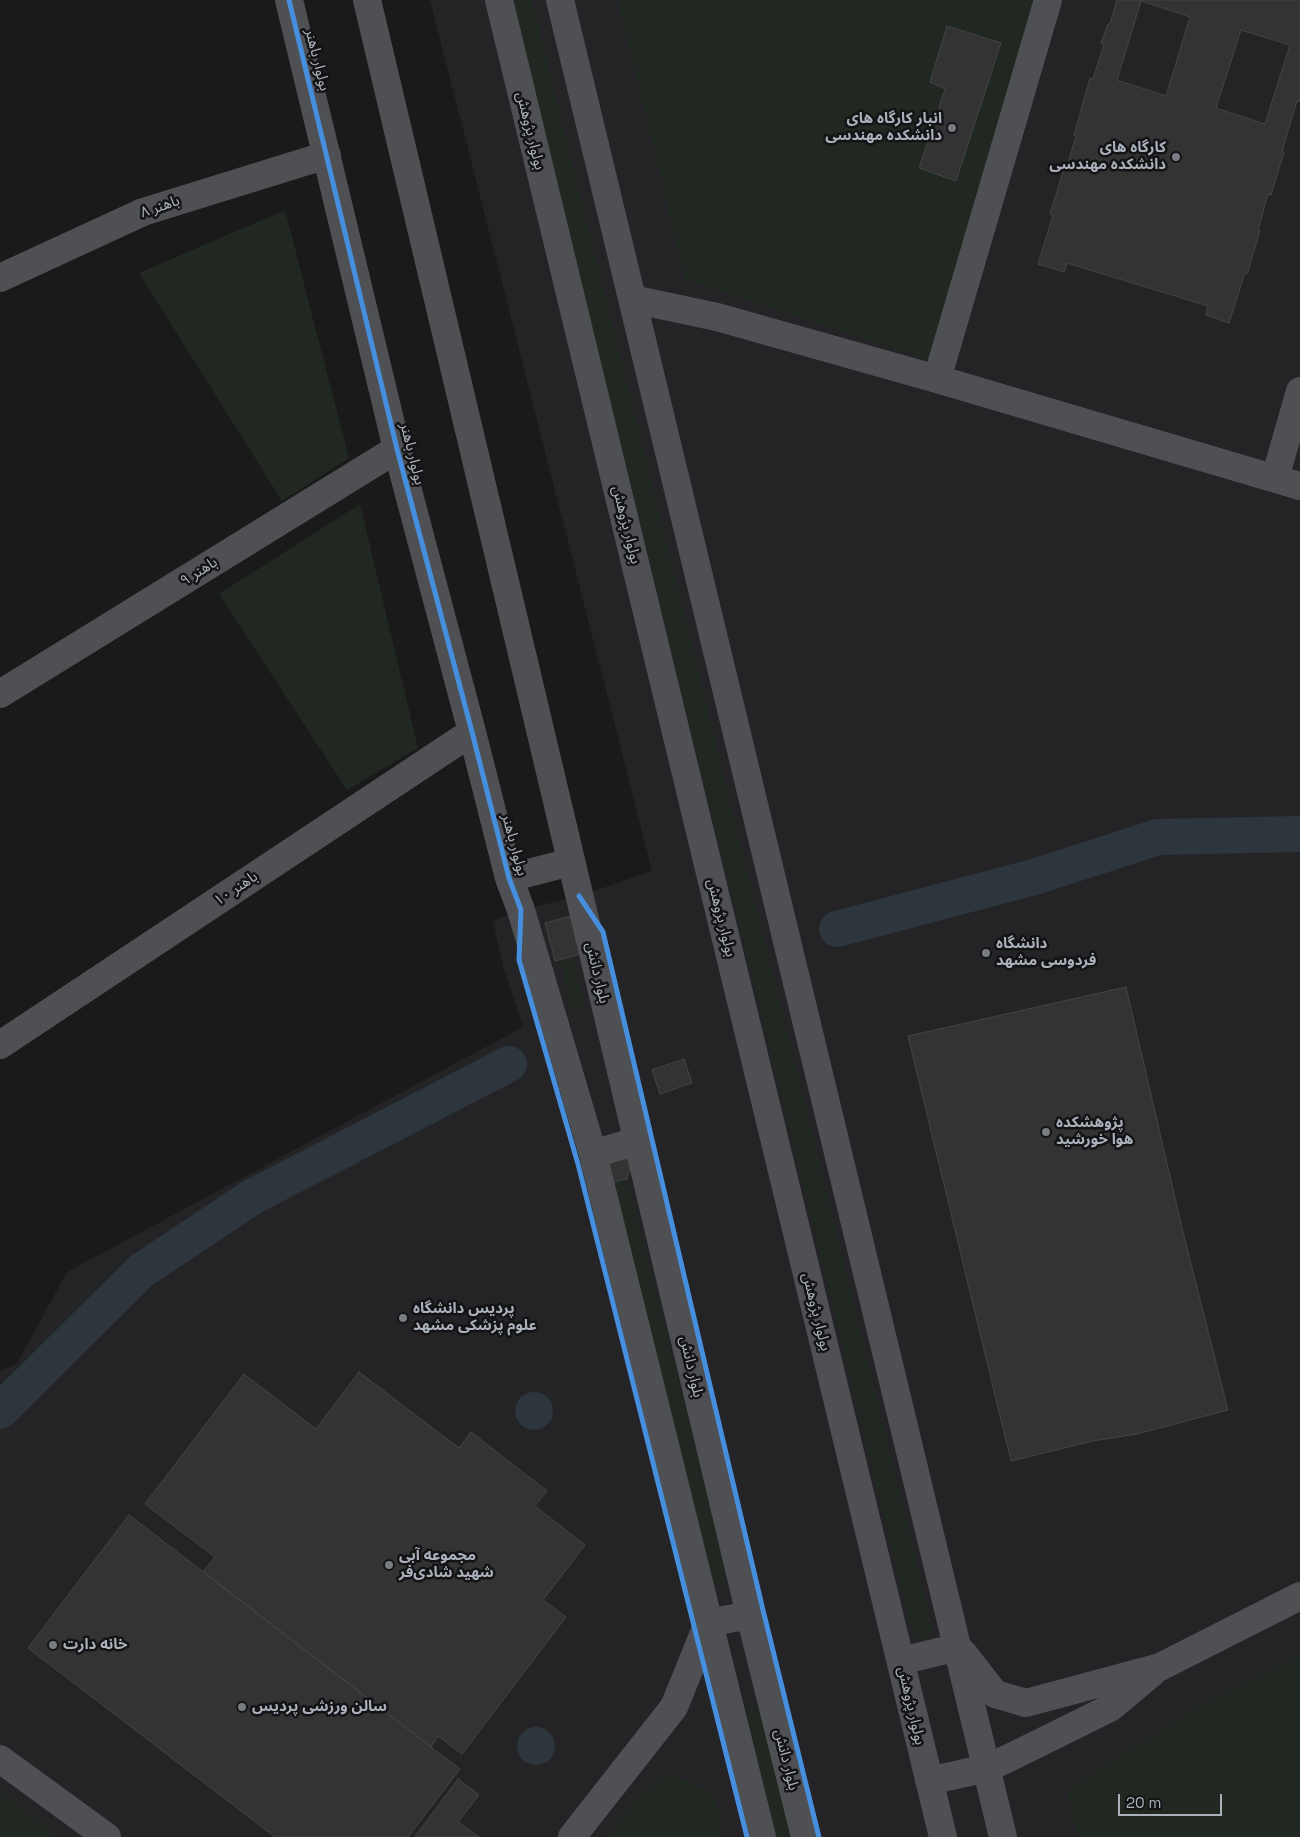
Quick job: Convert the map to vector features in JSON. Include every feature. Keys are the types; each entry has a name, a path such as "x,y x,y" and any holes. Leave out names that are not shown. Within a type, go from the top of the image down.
{"street":[{"name":"بولوار باهنر","path":"289,0 397,449 509,878 521,910 593,1154"},
{"path":"367,0 571,862 509,878"},
{"name":"بولوار پژوهش","path":"499,0 943,1837"},
{"path":"560,0 1004,1837"},
{"path":"937,379 1048,0"},
{"name":"باهنر ۸","path":"0,278 143,212 327,155"},
{"path":"632,300 717,317 937,379 1287,482 1300,391"},
{"name":"باهنر ۹","path":"0,694 397,449"},
{"name":"باهنر ۱۰","path":"0,1045 472,732"},
{"name":"بلوار دانش","path":"571,862 750,1615 805,1837"},
{"path":"637,1141 593,1154 762,1837"},
{"path":"958,1647 995,1694 1026,1703 1160,1667 1300,1596"},
{"path":"708,1623 750,1615"},
{"path":"572,1837 674,1708 708,1623"},
{"path":"901,1661 958,1647"},
{"path":"929,1781 987,1768 1011,1758 1110,1708 1160,1667"},
{"path":"0,1759 107,1837"}],"shaded area":[{"name":"دانشگاه فردوسی مشهد","path":"430,0 1300,0 1300,1837 0,1837 0,1370 16,1365 67,1272 523,1027 503,966 493,921 521,910 579,896 652,871"},
{"path":"511,0 532,0 932,1626 928,1637 921,1639 912,1631"},
{"path":"618,0 1037,0 933,361 685,279"},
{"path":"285,210 349,458 282,501 139,273"},
{"path":"360,504 418,748 347,790 219,594"},
{"path":"573,956 584,1004 580,1010 574,1011 570,1005 561,960"},
{"path":"627,1179 726,1570 725,1580 718,1585 710,1576 613,1182"},
{"path":"534,1392 548,1397 553,1411 548,1425 534,1430 520,1425 515,1411 520,1397"},
{"path":"1300,1655 1300,1837 1077,1837 1067,1790 1207,1701"},
{"path":"752,1706 758,1708 763,1719 792,1837 776,1837 743,1715 746,1708"},
{"path":"536,1727 550,1732 555,1746 550,1760 536,1765 522,1760 517,1746 522,1732"},
{"path":"677,1777 713,1793 724,1837 606,1837 636,1800 663,1778"},
{"path":"0,1793 60,1837 0,1837"}],"building":[{"name":"کارگاه های دانشکده مهندسی","path":"1117,0 1300,0 1300,100 1299,102 1297,101 1271,195 1268,194 1249,268 1247,274 1245,273 1229,323 1206,315 1208,306 1067,263 1064,272 1038,264 1053,215 1050,214 1076,136 1074,135 1090,78 1093,79 1104,44 1101,43 1108,24 1110,24","holes":["1141,1 1190,17 1166,96 1117,80","1241,30 1290,45 1265,124 1216,108"]},
{"name":"انبار کارگاه های دانشکده مهندسی","path":"947,26 1001,43 956,181 919,168 945,89 930,82"},
{"path":"571,916 581,954 555,961 545,923"},
{"name":"پژوهشکده هوا خورشید","path":"1126,987 1182,1228 1228,1410 1137,1434 1093,1441 1011,1461 908,1036"},
{"path":"684,1059 692,1083 660,1094 652,1070"},
{"path":"622,1153 631,1165 627,1179 613,1182 607,1156"},
{"name":"مجموعه آبی شهید شادی‌فر","path":"359,1372 459,1448 471,1432 547,1491 535,1506 585,1545 543,1600 566,1617 462,1754 438,1736 431,1747 203,1572 215,1557 145,1504 244,1374 316,1429"},
{"name":"سالن ورزشی پردیس","path":"129,1515 460,1769 408,1837 275,1837 28,1648"},
{"path":"458,1779 479,1795 458,1822 479,1837 415,1837"}],"waterway":[{"path":"837,929 1034,877 1158,837 1300,834"},
{"path":"0,1411 141,1271 252,1197 509,1064"}],"cycle path":[{"path":"289,0 397,449 509,878 521,910 519,960 578,1164 747,1837"},
{"path":"579,896 603,932 763,1610 819,1837"}],"place":[{"name":"انبار کارگاه های دانشکده مهندسی","path":"952,128"},
{"name":"کارگاه های دانشکده مهندسی","path":"1176,157"},
{"name":"دانشگاه فردوسی مشهد","path":"986,953"},
{"name":"پژوهشکده هوا خورشید","path":"1046,1132"},
{"name":"پردیس دانشگاه علوم پزشکی مشهد","path":"403,1318"},
{"name":"مجموعه آبی شهید شادی‌فر","path":"389,1565"},
{"name":"خانه دارت","path":"53,1645"},
{"name":"سالن ورزشی پردیس","path":"242,1707"}]}
